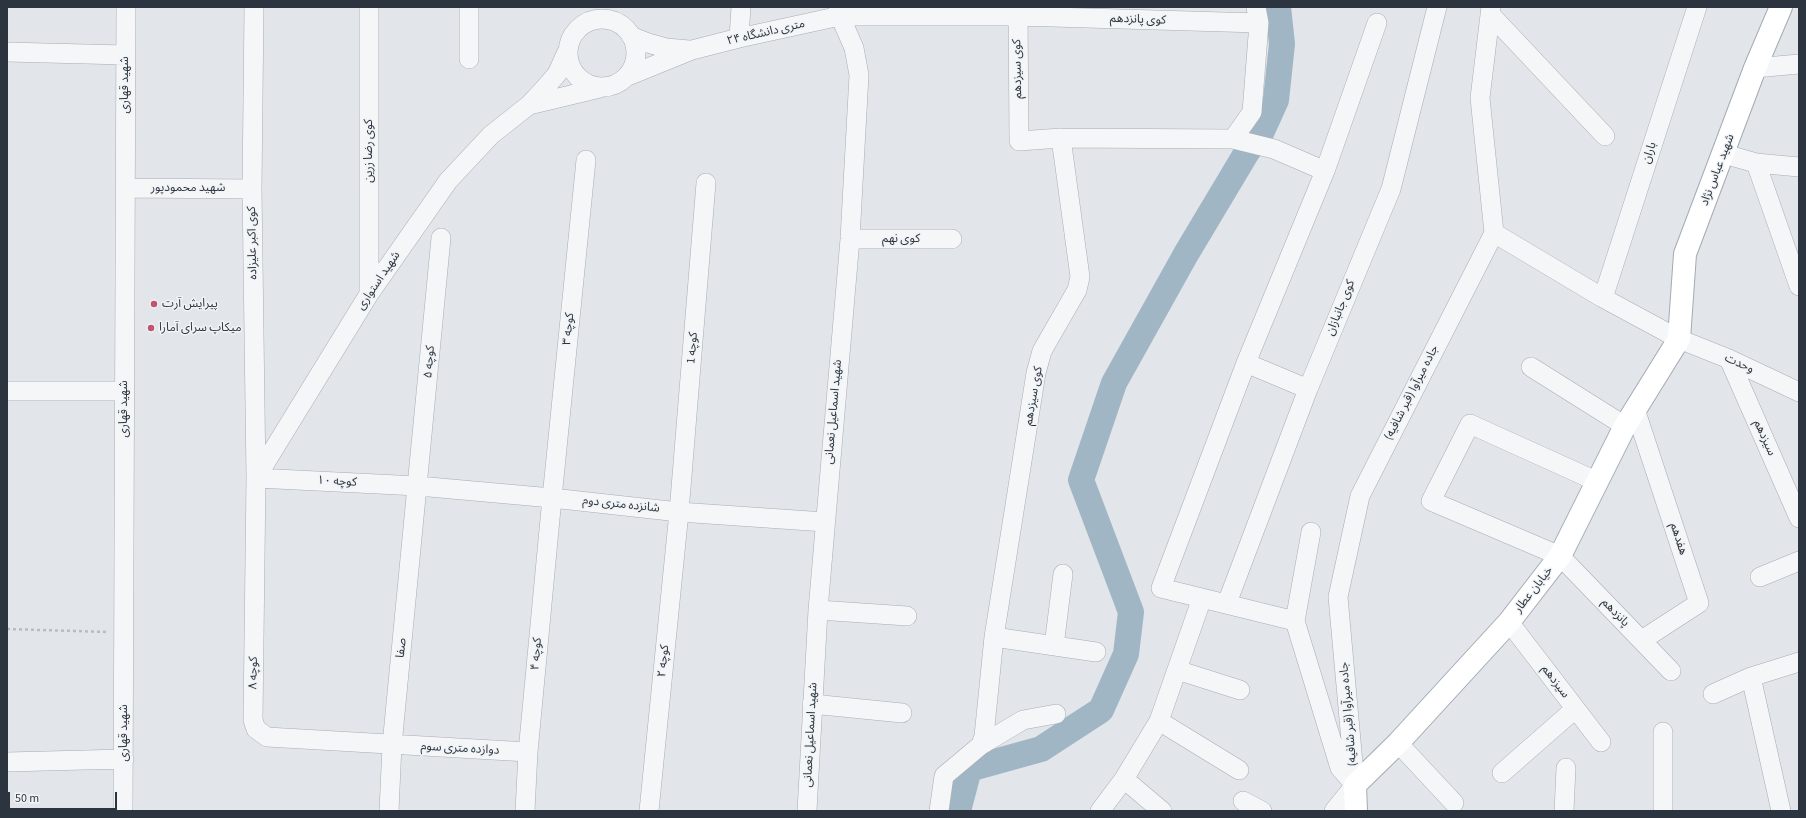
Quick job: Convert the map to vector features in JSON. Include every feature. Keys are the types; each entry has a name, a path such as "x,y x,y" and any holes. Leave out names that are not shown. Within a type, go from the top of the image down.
{"main road":[{"name":"شهید عباس نژاد","path":"1679,339 1685,254 1724,154 1755,68 1780,7"},
{"name":"خیابان عطار","path":"1355,785 1398,743 1509,622 1560,556 1596,481 1630,418 1679,339"},
{"path":"1355,785 1356,811"}],"street":[{"name":"شهید قهاری","path":"123,811 124,188 126,7"},
{"name":"کوی اکبر علیزاده","path":"254,7 252,189 256,478"},
{"name":"کوی رضا زرین","path":"369,7 369,294"},
{"path":"469,7 469,59"},
{"path":"596,7 570,40 567,52 568,63 573,73 580,81 590,86 600,88 615,85 628,76 634,67 636,56 635,46 615,7"},
{"path":"739,38 741,7"},
{"name":"کوی جانبازان","path":"1227,603 1308,389 1390,189 1437,7"},
{"name":"باران","path":"1603,298 1697,7"},
{"path":"1490,10 1605,136"},
{"path":"1490,10 1480,98 1494,233"},
{"name":"۲۴ متری دانشگاه","path":"628,76 692,50 839,12 1018,12"},
{"name":"شهید اسماعیل نعمانی","path":"807,811 812,704 824,522 850,239 859,75 854,48 839,12"},
{"name":"کوی پانزدهم","path":"1018,12 1257,15"},
{"name":"کوی سیزدهم","path":"981,745 986,725 994,637 1036,373 1042,351 1077,290 1080,277 1061,138 1019,141 1018,12"},
{"path":"1234,139 1252,112 1257,15"},
{"path":"584,23 606,19 616,22 628,32"},
{"path":"1296,621 1161,588 1246,363 1325,171 1377,24"},
{"name":"۲۴ متری دانشگاه","path":"628,32 648,43 666,48 692,50"},
{"path":"7,52 125,55"},
{"name":"شهید استواری","path":"256,478 369,294 448,181 491,135 529,106 557,74 567,52"},
{"path":"1755,68 1799,64"},
{"name":"شهید استواری","path":"529,106 600,88"},
{"path":"1061,138 1234,139 1274,149 1325,171"},
{"path":"1724,154 1756,163 1799,167"},
{"name":"کوچه ۳","path":"552,498 586,160"},
{"path":"1756,163 1799,286"},
{"name":"کوچه 1","path":"679,512 706,184"},
{"name":"شهید محمودپور","path":"124,188 252,189"},
{"name":"وحدت","path":"1494,233 1603,298 1679,339 1729,359 1799,392"},
{"name":"جاده میرآوا (قبر شافیه)","path":"1355,785 1338,597 1360,496 1494,233"},
{"name":"کوچه ۵","path":"418,486 441,238"},
{"name":"کوی نهم","path":"850,239 952,239"},
{"name":"سیزدهم","path":"1729,359 1799,518"},
{"path":"1246,363 1308,389"},
{"path":"1531,367 1630,418"},
{"path":"7,391 124,391"},
{"name":"هفدهم","path":"1630,418 1699,603 1642,640"},
{"path":"1560,556 1431,501 1470,424 1596,481"},
{"name":"کوچه ۱۰","path":"256,478 418,486"},
{"name":"کوچه ۸","path":"256,478 253,720 256,729 267,737 392,746"},
{"name":"شانزده متری دوم","path":"418,486 552,498 679,512 824,522"},
{"name":"صفا","path":"389,811 392,746 418,486"},
{"name":"کوچه ۴","path":"525,811 528,752 552,498"},
{"name":"کوچه ۲","path":"649,811 679,512"},
{"path":"1311,532 1296,621 1340,768 1355,785 1334,811"},
{"name":"پانزدهم","path":"1560,556 1670,671"},
{"path":"1760,577 1799,560"},
{"path":"1054,646 1063,574"},
{"path":"1100,811 1124,779 1159,721 1202,598"},
{"path":"818,610 907,616"},
{"name":"سیزدهم","path":"1509,622 1601,742"},
{"path":"994,637 1096,652"},
{"path":"1713,694 1751,678 1799,662"},
{"path":"1177,670 1240,690"},
{"path":"1751,678 1781,811"},
{"path":"812,704 902,713"},
{"path":"1502,773 1575,709"},
{"path":"939,811 944,776 981,745 1023,720 1056,714"},
{"path":"1159,721 1239,770"},
{"path":"1663,732 1663,811"},
{"path":"1398,743 1454,804"},
{"name":"دوازده متری سوم","path":"392,746 528,752"},
{"path":"7,762 124,759"},
{"path":"1564,811 1566,768"},
{"path":"1124,779 1162,811"},
{"path":"1243,801 1262,811"}],"path":[{"path":"7,629 123,633"}],"waterway":[{"path":"958,811 969,769 1041,749 1101,710 1126,654 1131,612 1081,480 1114,383 1186,254 1247,152 1261,133 1276,100 1282,44 1278,7"}],"place":[{"name":"پیرایش آرت","path":"154,304"},
{"name":"میکاپ سرای آمارا","path":"151,328"}]}
